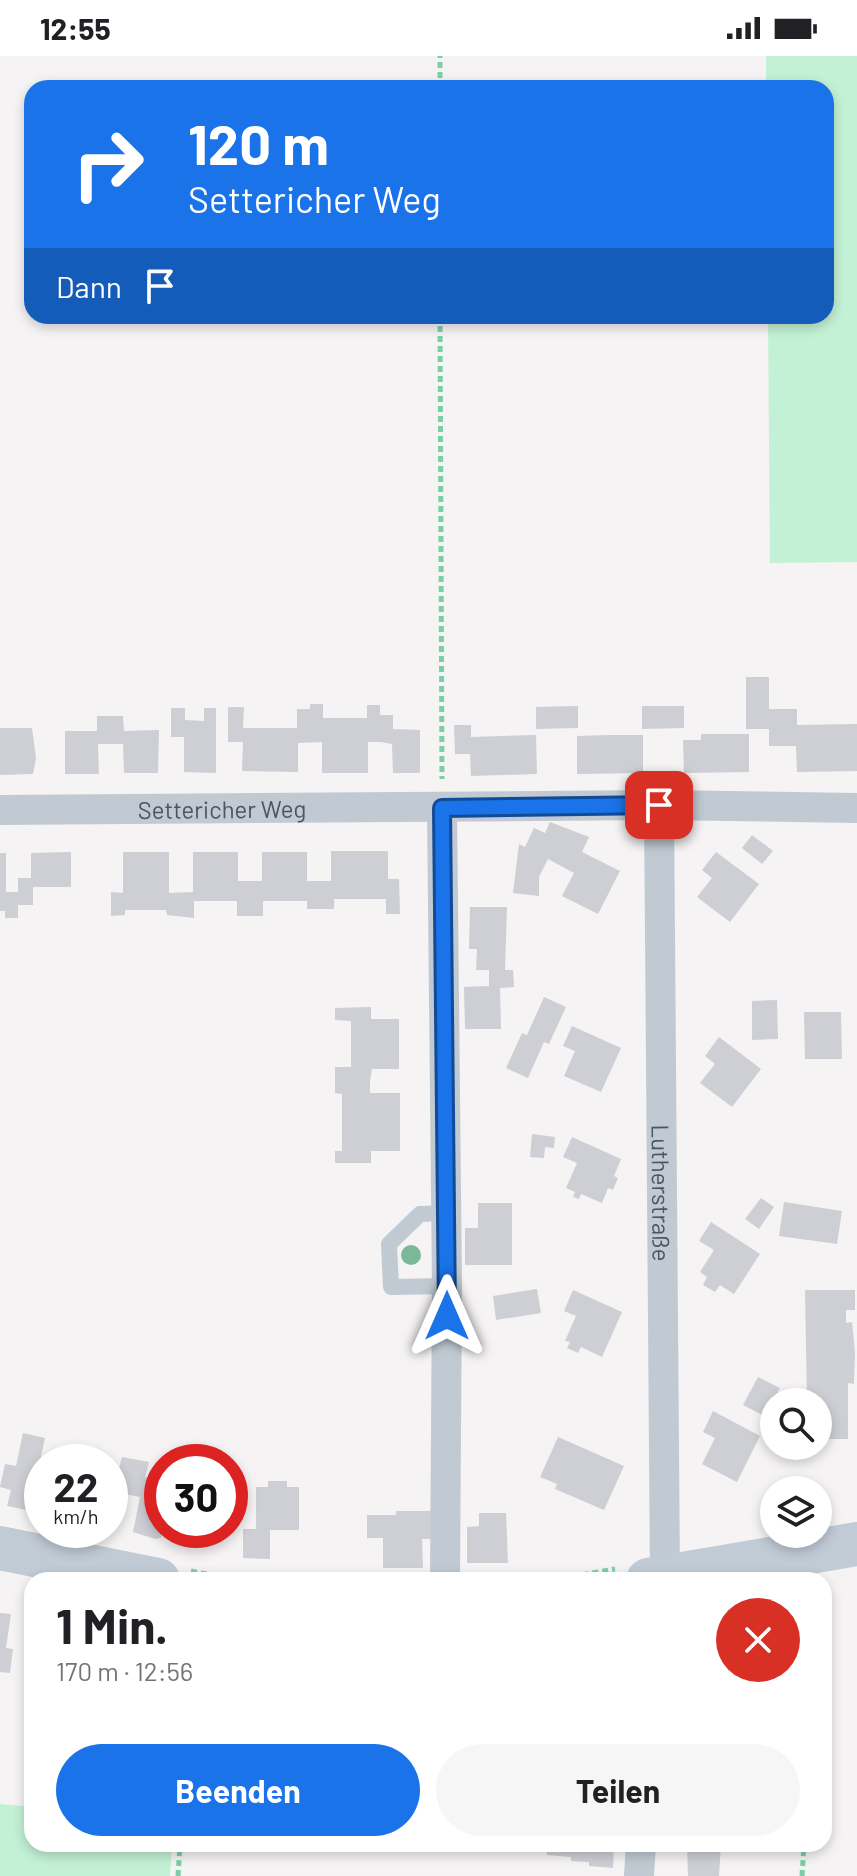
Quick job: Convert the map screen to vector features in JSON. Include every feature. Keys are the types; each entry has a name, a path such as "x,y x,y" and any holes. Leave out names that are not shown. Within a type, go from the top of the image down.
{"street":[{"name":"Settericher Weg","path":"0,810 659,805 857,808"},
{"name":"Lutherstraße","path":"659,805 660,1572"},
{"path":"442,808 447,1213 445,1572"},
{"path":"0,1548 118,1572"},
{"path":"700,1572 839,1548"},
{"path":"639,1876 640,1852"}],"lane":[{"path":"447,1213 420,1214 389,1244 391,1287 447,1286"}],"path":[{"path":"440,56 440,80"},
{"path":"440,324 442,808"},
{"path":"178,1876 180,1852"},
{"path":"802,1876 804,1852"}],"green space":[{"path":"766,56 857,56 857,562 770,563 768,324 834,324 834,80 766,80"},
{"path":"0,1804 24,1806 24,1852 172,1852 170,1876 0,1876"}],"building":[{"path":"746,677 769,677 769,709 797,709 797,725 857,724 857,771 797,772 796,746 769,746 769,729 746,729"},
{"path":"310,704 323,704 323,718 367,718 367,705 380,705 380,715 393,715 393,729 420,730 420,773 393,773 392,744 380,742 368,742 368,773 322,773 322,742 298,743 298,772 242,771 243,742 228,742 228,707 244,707 243,728 297,728 297,709 310,709"},
{"path":"578,706 578,728 536,729 536,707"},
{"path":"642,706 684,706 684,728 642,729"},
{"path":"171,708 185,708 185,720 204,721 204,708 216,708 216,773 184,772 184,737 171,737"},
{"path":"97,716 123,716 124,731 159,730 158,773 124,773 123,744 98,744 99,774 65,774 65,731 97,731"},
{"path":"454,725 471,725 471,737 536,735 537,774 471,776 470,754 455,754"},
{"path":"0,728 32,728 36,758 33,774 0,775"},
{"path":"701,734 749,734 749,772 684,773 683,740 701,740"},
{"path":"643,735 643,773 577,774 577,736"},
{"path":"550,822 589,837 582,852 620,871 598,914 562,896 574,873 548,859 539,877 539,896 513,893 519,844 525,847 534,828 545,833"},
{"path":"752,835 773,851 762,864 742,848"},
{"path":"331,851 388,851 388,879 399,879 400,914 386,914 386,899 334,899 334,909 307,909 307,901 263,901 263,916 237,916 237,901 194,901 194,918 167,915 166,910 125,910 125,915 111,916 111,892 123,893 123,852 169,852 169,893 193,892 193,852 238,852 238,881 262,881 262,852 307,852 307,881 331,881"},
{"path":"71,852 71,887 33,887 33,905 18,905 18,918 5,918 5,911 0,911 0,853 6,853 6,892 18,892 18,878 31,878 31,853"},
{"path":"716,852 759,884 730,922 697,897 712,878 702,870"},
{"path":"470,907 507,907 505,970 513,970 514,987 500,988 501,1029 465,1029 464,987 489,986 489,970 476,970 477,949 469,949"},
{"path":"544,997 566,1007 549,1044 544,1042 528,1078 506,1068 522,1033 527,1035"},
{"path":"777,1000 778,1039 752,1040 752,1001"},
{"path":"371,1007 371,1019 399,1019 399,1069 372,1069 370,1093 400,1093 400,1151 371,1151 371,1163 335,1163 335,1151 342,1151 342,1094 335,1093 335,1067 351,1067 351,1021 335,1020 335,1008"},
{"path":"804,1012 841,1012 842,1059 805,1059"},
{"path":"572,1026 621,1048 601,1092 564,1076 575,1051 563,1046"},
{"path":"719,1037 761,1069 732,1107 700,1083 715,1064 705,1056"},
{"path":"532,1134 555,1137 554,1148 545,1147 544,1158 530,1157"},
{"path":"572,1137 621,1159 614,1176 618,1178 613,1190 608,1188 602,1203 581,1194 579,1199 573,1197 575,1192 566,1188 577,1163 563,1157"},
{"path":"761,1198 774,1207 759,1229 745,1219"},
{"path":"784,1202 842,1211 837,1244 779,1236"},
{"path":"478,1203 512,1203 512,1265 465,1265 465,1228 478,1228"},
{"path":"711,1222 760,1254 734,1294 720,1285 715,1292 703,1285 707,1277 700,1272 714,1250 699,1241"},
{"path":"537,1289 541,1313 496,1320 493,1296"},
{"path":"573,1290 622,1312 602,1357 581,1347 578,1353 567,1348 570,1342 565,1341 576,1316 564,1311"},
{"path":"805,1290 855,1290 855,1310 846,1310 846,1323 852,1322 855,1352 854,1384 848,1383 848,1439 832,1439 832,1388 807,1388"},
{"path":"758,1377 780,1388 760,1388 760,1414 743,1405"},
{"path":"713,1411 760,1436 737,1482 702,1464 715,1438 703,1432"},
{"path":"23,1433 45,1438 44,1444 24,1444 24,1510 7,1506 11,1490 0,1487 5,1464 16,1466"},
{"path":"558,1437 624,1466 604,1510 555,1489 557,1484 540,1477"},
{"path":"128,1458 144,1461 144,1536 133,1532 140,1497 128,1495"},
{"path":"268,1481 287,1481 287,1487 299,1487 299,1530 270,1530 270,1559 243,1558 243,1548 248,1548 248,1529 256,1529 256,1487 268,1487"},
{"path":"396,1511 437,1511 436,1539 422,1539 423,1568 383,1568 383,1538 367,1538 367,1515 396,1515"},
{"path":"479,1513 506,1513 508,1563 467,1563 467,1527 479,1526"},
{"path":"0,1613 11,1614 6,1648 13,1649 10,1673 0,1672"},
{"path":"547,1852 614,1852 613,1868 589,1866 589,1862 571,1861 571,1857 547,1855"},
{"path":"687,1852 720,1852 719,1876 688,1876"}],"route":[{"path":"447,1316 442,808 659,805"}]}
